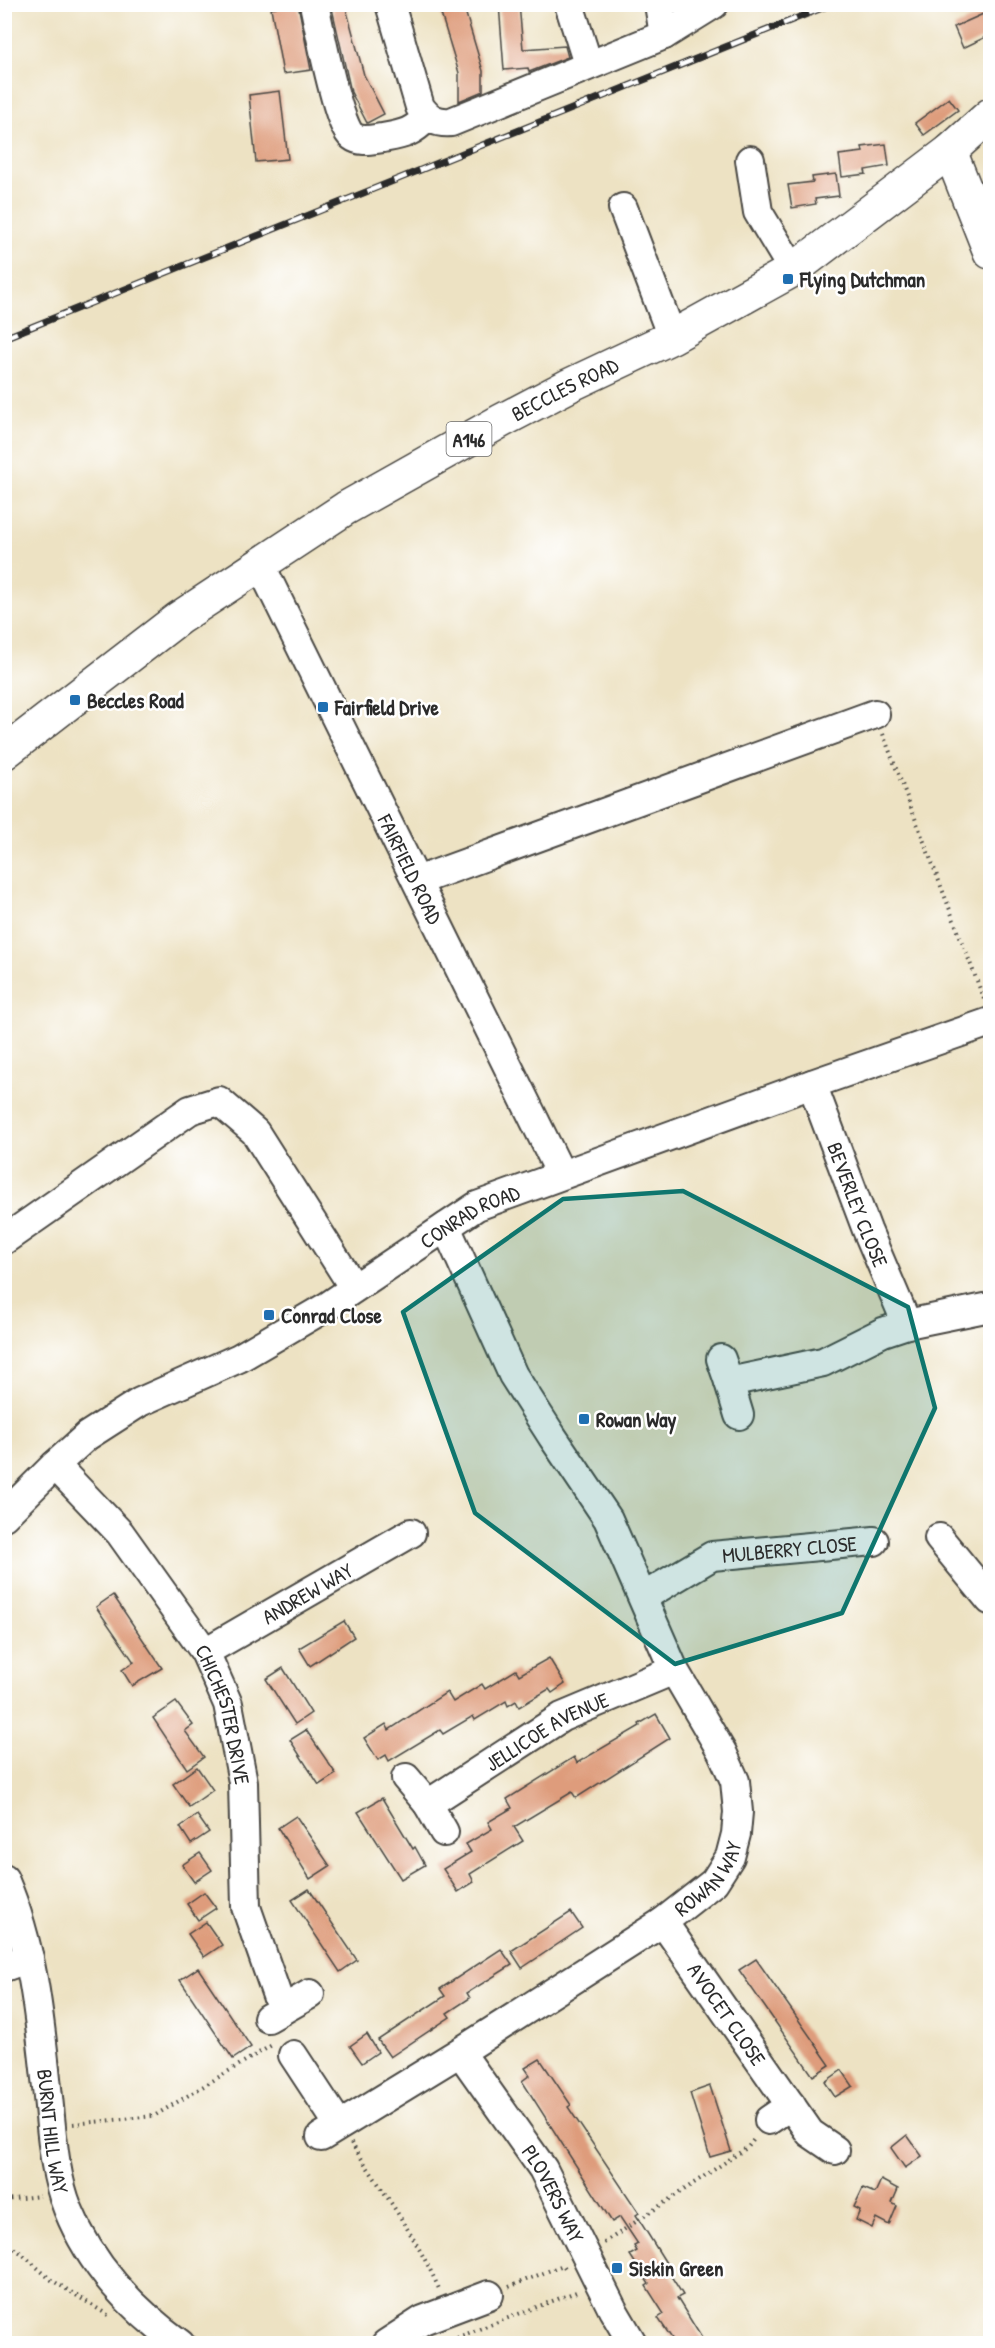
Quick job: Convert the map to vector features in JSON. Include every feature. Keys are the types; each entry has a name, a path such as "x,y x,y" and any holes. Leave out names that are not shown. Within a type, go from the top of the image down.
{"highway":[{"name":"BECCLES ROAD","path":"4,753 179,618 346,508 490,426 672,337 793,270 950,151 989,110"},
{"path":"950,151 989,244"}],"street":[{"path":"314,4 336,96 347,131 354,138 367,140 408,134 427,117"},
{"path":"390,4 420,107 427,117 438,123 451,122 588,64 664,35 714,4"},
{"path":"569,4 588,64"},
{"path":"659,4 664,35"},
{"path":"750,160 758,212 793,270"},
{"path":"623,208 672,337"},
{"name":"FAIRFIELD ROAD","path":"260,564 561,1174"},
{"path":"417,881 875,714"},
{"name":"CONRAD ROAD","path":"4,1516 87,1436 140,1402 238,1358 328,1306 477,1206 812,1084 988,1014"},
{"name":"BEVERLEY CLOSE","path":"812,1084 867,1230 907,1324"},
{"path":"4,1240 190,1110 219,1101 255,1132 354,1288"},
{"name":"ROWAN WAY","path":"330,2131 460,2052 663,1922 714,1882 729,1857 736,1834 738,1812 735,1781 722,1752 674,1670 608,1519 513,1375 447,1227"},
{"path":"739,1414 725,1371 823,1362 883,1332 907,1324 990,1307"},
{"name":"CHICHESTER DRIVE","path":"55,1465 120,1533 205,1652 228,1704 243,1782 246,1907 279,2032"},
{"name":"ANDREW WAY","path":"205,1652 411,1533"},
{"path":"939,1538 990,1600"},
{"name":"MULBERRY CLOSE","path":"643,1598 712,1556 874,1541"},
{"name":"JELLICOE AVENUE","path":"428,1804 562,1717 674,1670"},
{"path":"406,1778 428,1804 444,1833"},
{"name":"BURNT HILL WAY","path":"4,1879 18,1911 17,1962 37,1990 51,2126 62,2191 85,2245 105,2274 151,2322 180,2343"},
{"name":"AVOCET CLOSE","path":"663,1922 780,2113 835,2150"},
{"path":"310,1994 279,2032 330,2131"},
{"name":"PLOVERS WAY","path":"460,2052 543,2169 577,2270 613,2310 633,2343"},
{"path":"386,2343 423,2320 489,2295"}],"path":[{"path":"875,714 988,1014"},
{"path":"51,2126 154,2116 279,2032"},
{"path":"577,2270 748,2147 780,2113"},
{"path":"330,2131 404,2225 431,2271 449,2310"},
{"path":"4,2200 62,2191"},
{"path":"4,2242 21,2253 50,2279 114,2319"},
{"path":"489,2295 563,2265 577,2270"},
{"path":"440,2343 576,2292 577,2270"}],"highlighted area":[{"path":"683,1191 908,1307 935,1408 842,1613 675,1664 475,1513 403,1312 563,1199"}],"building":[{"path":"298,4 311,70 283,74 271,8"},
{"path":"331,4 345,4 364,75 384,114 367,123 351,92"},
{"path":"438,4 463,4 483,71 483,91 459,101 459,73"},
{"path":"499,4 519,4 523,49 565,46 568,57 529,72 528,68 504,70"},
{"path":"990,11 990,35 963,48 954,27"},
{"path":"280,91 288,159 256,162 249,95"},
{"path":"949,98 958,110 924,135 915,123"},
{"path":"886,144 889,166 865,170 866,174 842,177 839,155 863,152 862,147"},
{"path":"836,174 839,196 815,199 816,204 792,208 788,185 813,182 812,177"},
{"path":"113,1595 162,1668 132,1686 122,1670 134,1662 96,1607"},
{"path":"344,1621 354,1637 310,1666 299,1648"},
{"path":"549,1658 565,1684 552,1693 549,1689 519,1707 516,1701 508,1706 506,1701 475,1720 473,1716 443,1734 440,1730 389,1761 386,1755 378,1760 364,1738 386,1724 389,1730 447,1692 453,1702 482,1684 485,1689 516,1670 519,1675"},
{"path":"283,1668 311,1713 295,1724 266,1679"},
{"path":"176,1702 193,1725 185,1731 204,1757 187,1769 153,1718"},
{"path":"656,1714 670,1738 576,1798 572,1792 514,1827 523,1841 470,1874 474,1882 458,1892 443,1869 471,1852 466,1844 492,1829 488,1822 512,1808 507,1799 574,1757 577,1763"},
{"path":"306,1730 336,1774 319,1785 290,1740"},
{"path":"197,1767 213,1790 189,1807 173,1784"},
{"path":"382,1798 425,1865 401,1879 358,1812"},
{"path":"197,1815 209,1832 191,1844 180,1827"},
{"path":"296,1816 330,1866 310,1879 278,1828"},
{"path":"200,1853 212,1870 194,1882 182,1865"},
{"path":"309,1889 357,1960 340,1972 292,1900"},
{"path":"204,1892 216,1908 198,1920 187,1904"},
{"path":"571,1912 582,1928 522,1968 511,1951"},
{"path":"206,1922 222,1945 204,1957 188,1934"},
{"path":"501,1949 512,1965 467,1993 470,1998 447,2013 450,2017 390,2057 378,2040 445,1996 440,1989"},
{"path":"756,1959 830,2065 813,2076 739,1970"},
{"path":"198,1968 251,2047 233,2059 180,1980"},
{"path":"367,2034 378,2052 362,2063 350,2046"},
{"path":"540,2059 571,2105 568,2107 639,2213 636,2215 683,2295 677,2298 705,2343 675,2343 658,2318 664,2314 646,2286 649,2284 630,2255 637,2251 634,2246 638,2244 620,2217 612,2222 522,2081 530,2075 525,2068"},
{"path":"842,2070 853,2086 835,2097 825,2082"},
{"path":"710,2086 731,2151 710,2157 690,2093"},
{"path":"907,2135 922,2156 905,2168 891,2148"},
{"path":"881,2180 898,2189 892,2203 897,2206 889,2225 876,2218 872,2228 856,2220 860,2210 854,2207 863,2188 875,2193"}],"railway":[{"path":"4,338 832,4"}],"place":[{"name":"Flying Dutchman","path":"788,279"},
{"name":"Beccles Road","path":"75,700"},
{"name":"Fairfield Drive","path":"323,707"},
{"name":"Conrad Close","path":"269,1315"},
{"name":"Rowan Way","path":"584,1419"},
{"name":"Siskin Green","path":"617,2268"}]}
